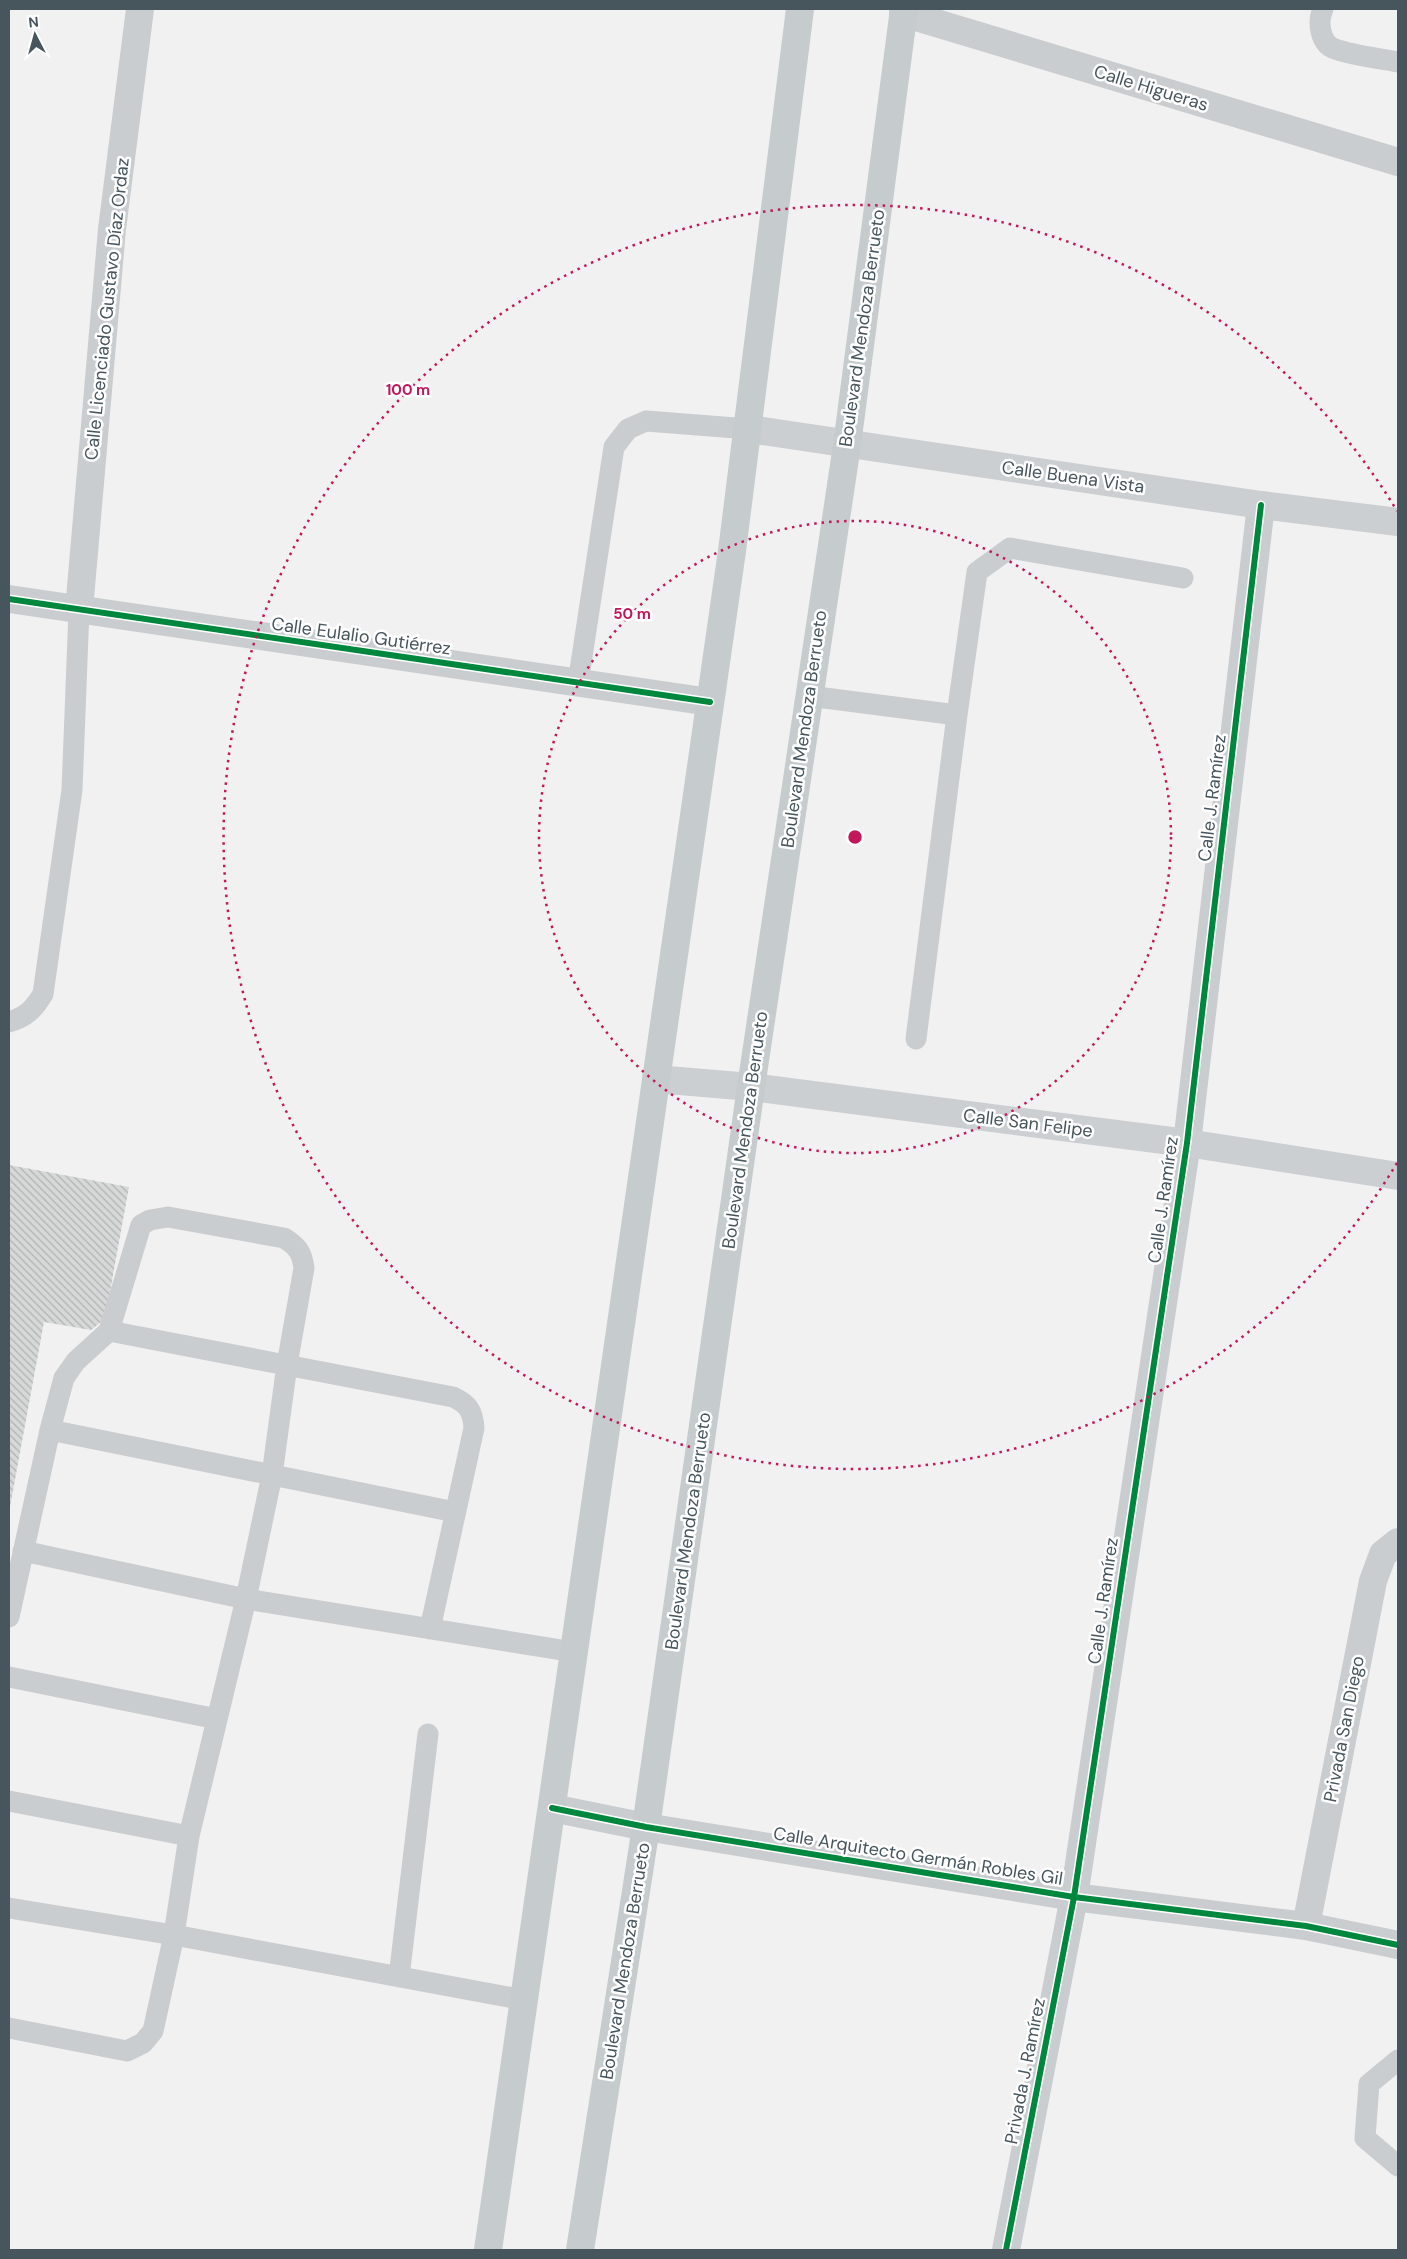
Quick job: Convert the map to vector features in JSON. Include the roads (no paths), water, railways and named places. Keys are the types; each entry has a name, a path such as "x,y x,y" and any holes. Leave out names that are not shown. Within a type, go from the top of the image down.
{"main road":[{"path":"488,2250 749,429 800,9"},
{"name":"Boulevard Mendoza Berrueto","path":"580,2250 646,1827 751,1088 847,444 903,11"},
{"name":"Calle Buena Vista","path":"749,429 1261,505 1398,522"},
{"name":"Calle San Felipe","path":"656,1079 751,1088 1187,1143 1398,1176"}],"street":[{"name":"Calle Licenciado Gustavo Díaz Ordaz","path":"79,610 112,229 140,9"},
{"name":"Calle Higueras","path":"903,11 1398,162"},
{"name":"Calle J. Ramírez","path":"1074,1897 1187,1143 1261,505"},
{"name":"Calle Eulalio Gutiérrez","path":"9,599 710,702"},
{"name":"Privada San Diego","path":"1306,1926 1372,1581 1383,1554 1398,1542"},
{"name":"Calle Arquitecto Germán Robles Gil","path":"552,1808 646,1827 1074,1897 1306,1926 1398,1945"},
{"name":"Privada J. Ramírez","path":"1006,2250 1074,1897"}],"lane":[{"path":"1324,9 1319,16 1321,34 1333,49 1398,62"},
{"path":"578,683 614,447 628,429 646,421 749,429"},
{"path":"916,1039 957,715 978,572 1010,548 1183,578"},
{"path":"9,1022 33,1010 43,994 72,790 79,610"},
{"path":"809,696 957,715"},
{"path":"9,1617 50,1430 64,1378 76,1361 109,1331 141,1225 150,1220 168,1217 284,1238 296,1245 302,1254 304,1268 287,1365 272,1475 246,1599 189,1836 174,1936 152,2032 143,2043 127,2051 9,2028"},
{"path":"109,1331 452,1397 469,1407 473,1416 474,1428 430,1629"},
{"path":"50,1430 455,1512"},
{"path":"23,1551 246,1599 574,1652"},
{"path":"9,1677 217,1719"},
{"path":"399,1977 428,1734"},
{"path":"9,1801 189,1836"},
{"path":"9,1908 524,2000"},
{"path":"1398,2060 1370,2084 1365,2138 1398,2166"}]}
